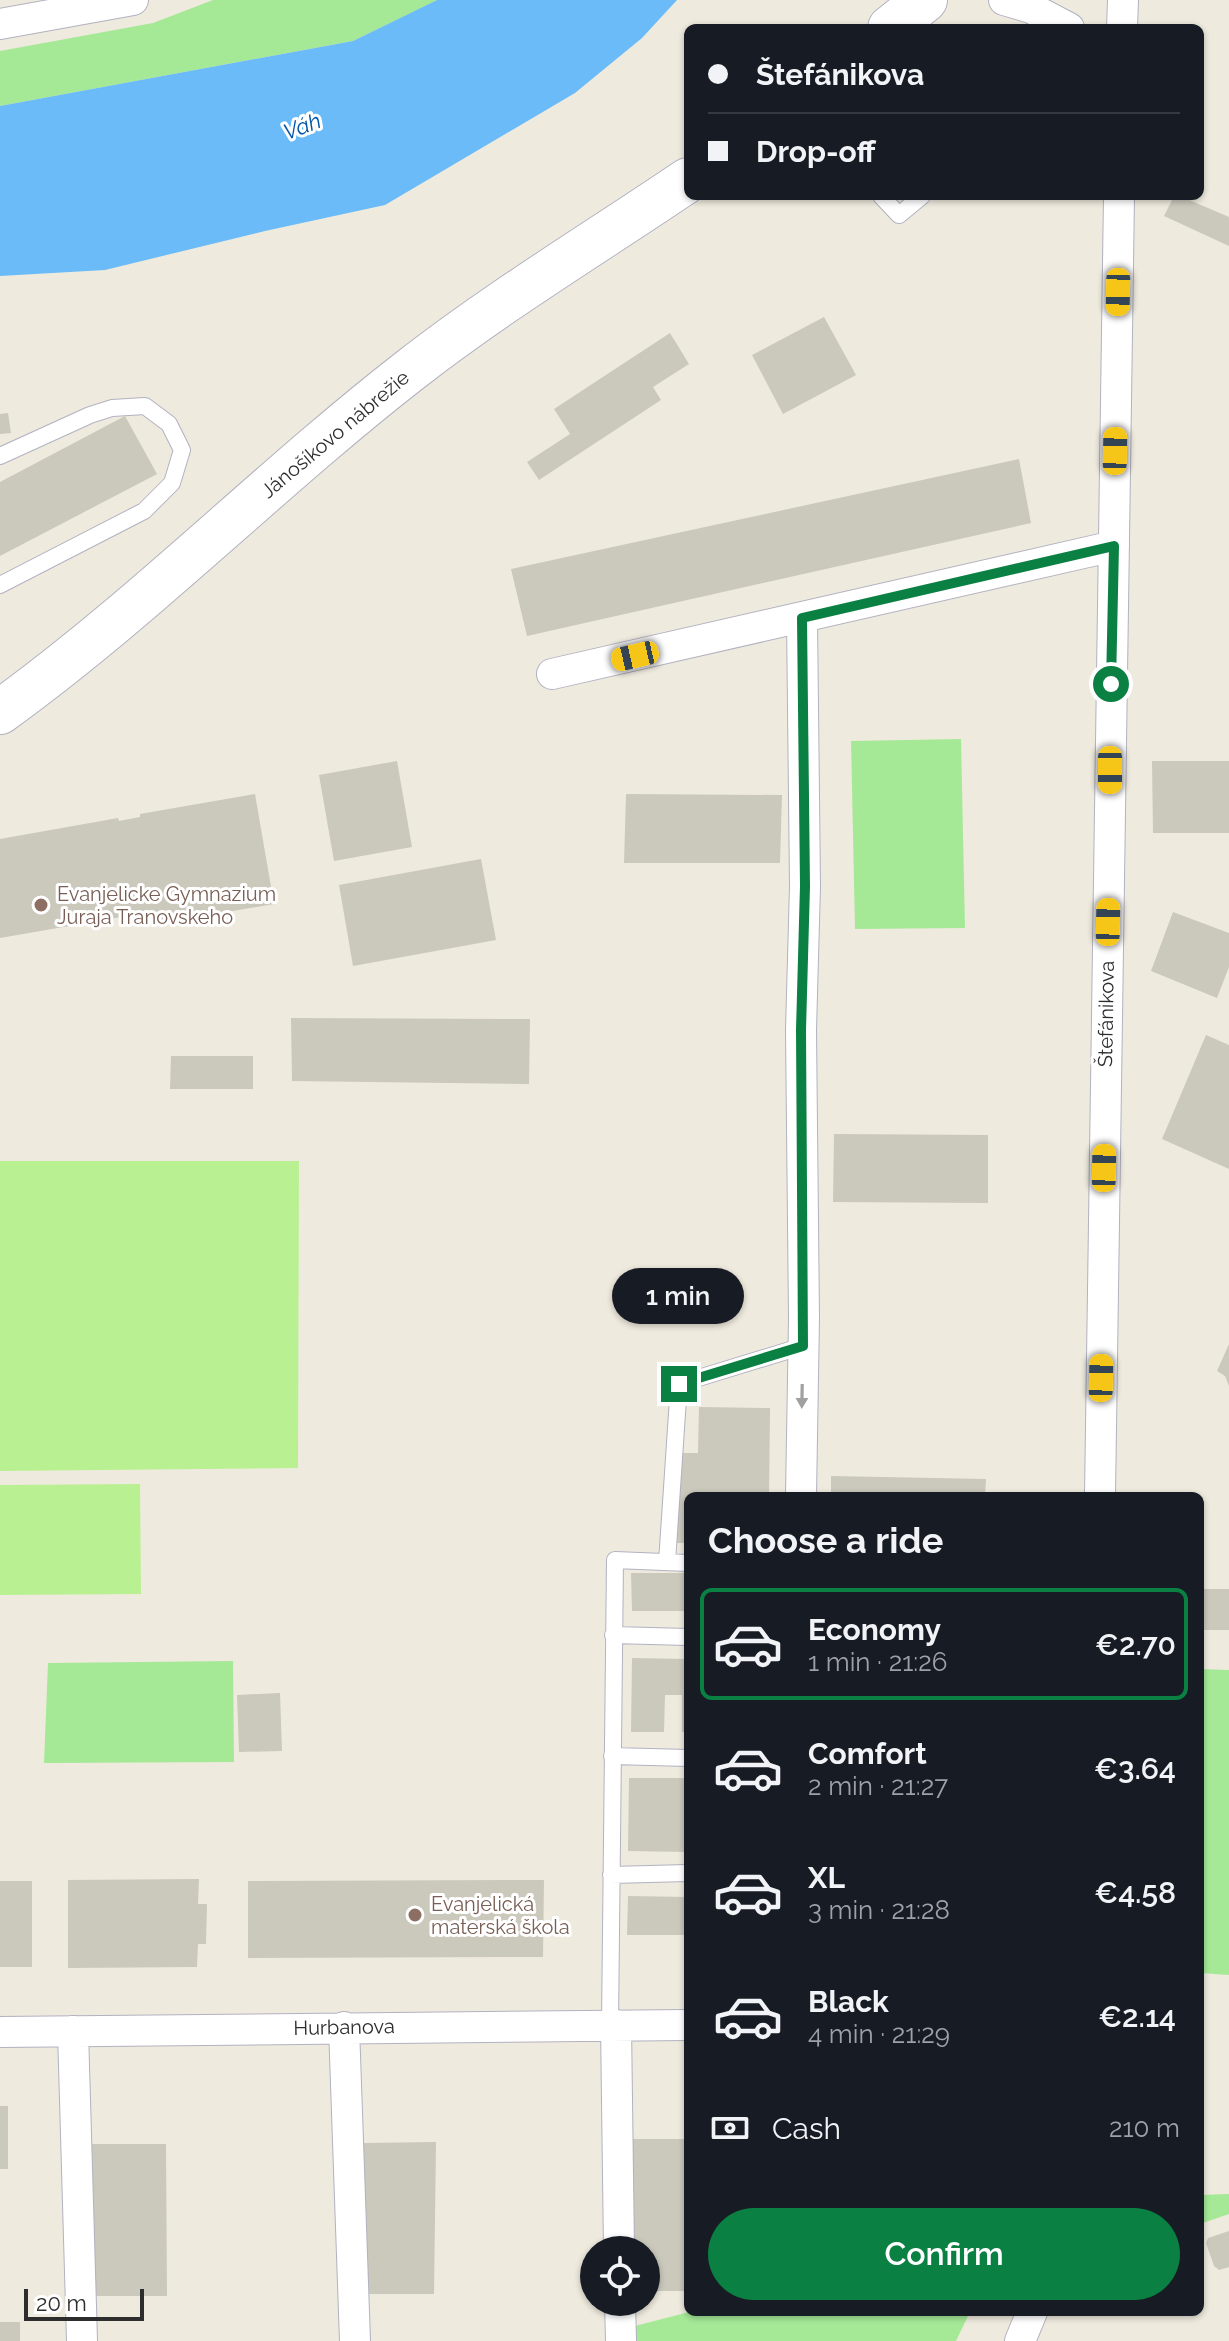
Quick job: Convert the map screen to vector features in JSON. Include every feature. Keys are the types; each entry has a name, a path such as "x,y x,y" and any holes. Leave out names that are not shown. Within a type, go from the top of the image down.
{"main road":[{"path":"895,24 925,0"},
{"name":"Jánošíkovo nábrežie","path":"0,712 52,674 339,427 411,369 684,183"}],"street":[{"path":"0,24 132,0"},
{"path":"1004,0 1031,8 1061,24"},
{"path":"1122,24 1123,0"},
{"name":"Štefánikova","path":"1100,1492 1119,200"},
{"path":"552,674 1114,546"},
{"path":"801,1492 801,1030 805,870 802,618"},
{"name":"Hurbanova","path":"0,2032 684,2025"},
{"path":"613,2026 619,2236"},
{"path":"344,2027 355,2341"},
{"path":"73,2031 82,2341"},
{"path":"620,2316 621,2341"},
{"path":"1020,2341 1030,2316"}],"lane":[{"path":"885,200 899,215 917,200"},
{"path":"0,456 101,411 145,406 169,424 182,450 172,483 144,511 0,585"},
{"path":"667,1562 679,1384 803,1346"},
{"path":"613,2026 611,1875 615,1560 684,1563"},
{"path":"613,1635 684,1637"},
{"path":"612,1756 684,1758"},
{"path":"611,1875 684,1873"}],"green space":[{"path":"213,0 437,0 353,41 0,106 0,51 153,23"},
{"path":"961,739 965,928 855,929 851,741"},
{"path":"0,1161 299,1161 298,1468 0,1471"},
{"path":"140,1484 141,1594 0,1595 0,1485"},
{"path":"233,1661 234,1762 44,1763 48,1663"},
{"path":"1204,1669 1229,1670 1229,1975 1204,1973"},
{"path":"1229,2194 1229,2214 1204,2223 1204,2195"},
{"path":"684,2313 684,2316 968,2316 956,2341 631,2341 631,2327"}],"water":[{"name":"Váh","path":"437,0 677,0 642,38 575,93 385,205 105,270 0,276 0,106 353,41"}],"building":[{"path":"1172,200 1189,200 1229,217 1229,246 1164,216"},
{"path":"824,317 856,375 783,414 752,355"},
{"path":"670,333 689,364 653,387 661,400 539,480 527,462 570,434 554,409"},
{"path":"8,413 11,433 0,434 0,414"},
{"path":"125,416 157,474 0,556 0,482"},
{"path":"1019,459 1031,523 527,636 511,569"},
{"path":"397,761 412,847 334,861 319,775"},
{"path":"1152,761 1229,761 1229,833 1153,833"},
{"path":"255,794 274,904 157,924 156,911 0,938 0,839 118,818 119,821 140,817 140,814"},
{"path":"626,794 782,795 780,863 624,863"},
{"path":"481,859 496,940 353,966 339,885"},
{"path":"1173,912 1229,933 1229,967 1217,998 1151,971"},
{"path":"291,1018 530,1019 529,1084 292,1081"},
{"path":"1206,1035 1229,1045 1229,1169 1162,1139"},
{"path":"171,1056 253,1056 253,1089 170,1089"},
{"path":"834,1134 988,1135 988,1203 833,1202"},
{"path":"1229,1344 1229,1386 1225,1376 1217,1371"},
{"path":"699,1407 770,1408 769,1492 684,1492 684,1543 677,1543 678,1453 698,1453"},
{"path":"831,1476 986,1479 985,1492 831,1492"},
{"path":"631,1573 684,1573 684,1611 632,1611"},
{"path":"1204,1589 1229,1589 1229,1630 1204,1630"},
{"path":"632,1658 684,1659 684,1732 682,1695 665,1695 664,1732 631,1732"},
{"path":"280,1693 282,1751 239,1752 237,1695"},
{"path":"629,1778 684,1778 684,1852 628,1851"},
{"path":"199,1879 198,1904 207,1904 206,1944 198,1944 197,1967 68,1968 68,1880"},
{"path":"544,1880 543,1957 248,1958 248,1881"},
{"path":"0,1881 32,1881 32,1967 0,1967"},
{"path":"628,1896 684,1897 684,1935 627,1935"},
{"path":"0,2106 8,2106 8,2169 0,2169"},
{"path":"632,2139 684,2139 684,2291 660,2291 660,2236 632,2236"},
{"path":"436,2142 434,2294 362,2294 364,2143"},
{"path":"92,2144 166,2144 167,2296 95,2296"},
{"path":"1229,2231 1229,2267 1219,2270 1214,2266 1206,2243 1208,2238"},
{"path":"0,2322 20,2322 20,2341 0,2341"}],"place":[{"name":"Evanjelicke Gymnazium Juraja Tranovskeho","path":"41,905"},
{"name":"Evanjelická materská škola","path":"415,1915"}],"route":[{"path":"679,1384 803,1346 801,1030 805,886 802,618 1114,546 1111,684"}]}
